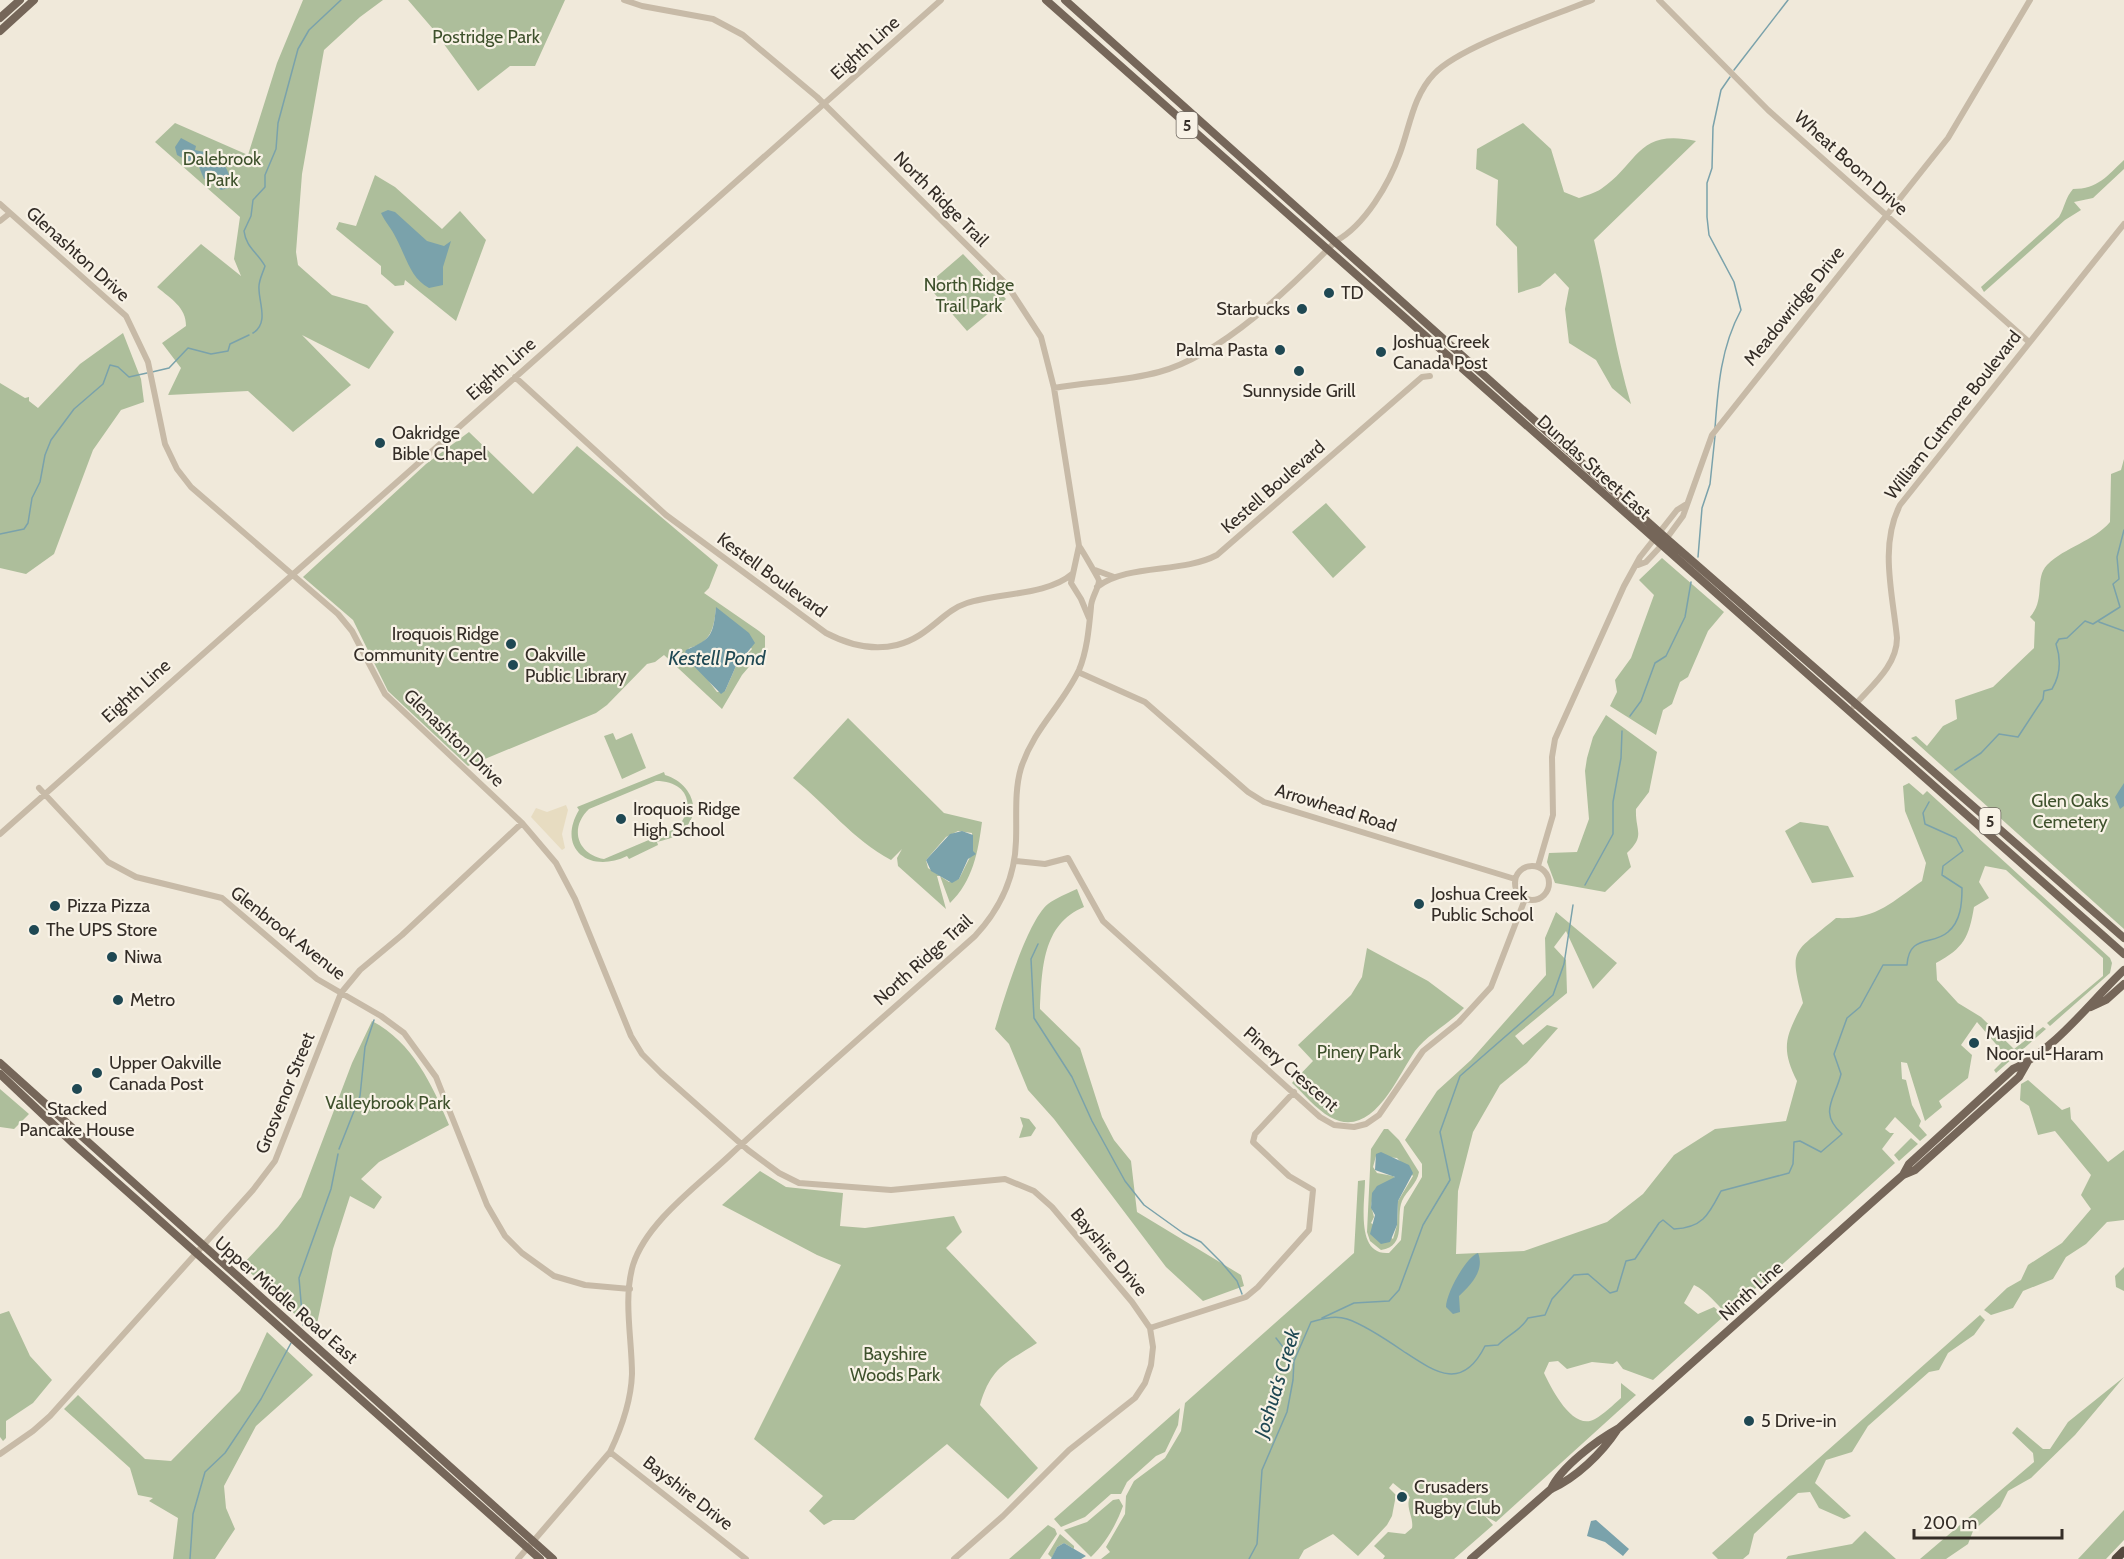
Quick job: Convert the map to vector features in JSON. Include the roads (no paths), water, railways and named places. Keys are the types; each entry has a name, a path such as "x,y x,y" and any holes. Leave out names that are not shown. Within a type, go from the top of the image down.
{"highway":[{"path":"2116,1559 2124,1551"}],"main road":[{"path":"0,18 20,0"},
{"path":"0,31 34,0"},
{"name":"Dundas Street East","path":"1046,0 2124,954"},
{"name":"Dundas Street East","path":"1065,0 1667,539 2124,938"},
{"name":"Ninth Line","path":"1471,1559 1551,1489 1556,1478 1603,1437 1618,1428 1904,1175 1915,1170 2019,1077 2028,1063 2087,1008 2124,969"},
{"name":"Ninth Line","path":"2087,1008 2106,1000 2124,984"},
{"name":"Upper Middle Road East","path":"0,1063 200,1249 531,1545 553,1559"},
{"name":"Upper Middle Road East","path":"0,1074 75,1145 200,1249"},
{"name":"Upper Middle Road East","path":"531,1545 540,1559"}],"street":[{"name":"North Ridge Trail","path":"624,0 642,6 697,15 733,28 825,104 1007,285 1041,337 1054,388 1079,546 1092,569"},
{"name":"Eighth Line","path":"0,834 941,0"},
{"path":"1054,388 1159,372 1205,353 1259,312 1336,241 1346,236 1377,199 1399,155 1416,101 1434,74 1457,55 1592,0"},
{"name":"Wheat Boom Drive","path":"1659,0 1768,110 2029,342"},
{"name":"Meadowridge Drive","path":"1638,564 1646,562 1661,546 1683,516 1685,505 1712,435 1948,138 2030,0"},
{"name":"Glenashton Drive","path":"0,204 126,316 148,362 165,444 177,469 191,487 293,573 352,630 385,694 522,823 546,849 567,880 621,1017 642,1054 742,1144"},
{"path":"0,221 10,213"},
{"name":"William Cutmore Boulevard","path":"1850,711 1888,667 1897,648 1888,551 1890,531 1897,512 1923,473 2124,224"},
{"name":"Kestell Boulevard","path":"1097,587 1114,577 1202,563 1217,555 1422,377 1430,376"},
{"name":"Kestell Boulevard","path":"515,377 666,515 826,633 842,641 874,647 895,645 921,636 964,604 1057,585 1073,573"},
{"name":"Meadowridge Drive","path":"1538,866 1554,813 1552,757 1555,739 1617,599 1654,540 1677,510 1685,505"},
{"name":"North Ridge Trail","path":"1073,573 1079,546"},
{"path":"1082,566 1092,569 1098,577 1097,587 1086,594 1076,591 1071,583 1073,573 1082,566"},
{"name":"Kestell Boulevard","path":"1092,569 1114,577"},
{"name":"Kestell Boulevard","path":"1057,585 1076,591"},
{"name":"North Ridge Trail","path":"518,1559 610,1452 624,1418 630,1392 630,1289 633,1264 644,1243 665,1216 742,1144 975,936 999,905 1015,861 1016,794 1021,770 1032,739 1078,672 1086,647 1089,618 1097,587"},
{"name":"North Ridge Trail","path":"1076,591 1089,618"},
{"name":"Arrowhead Road","path":"1078,672 1145,702 1248,792 1264,802 1515,879"},
{"name":"Glenbrook Avenue","path":"39,789 108,862 136,877 222,897 317,978 404,1033 426,1062 443,1091 487,1205 505,1236 541,1269 566,1281 630,1289"},
{"name":"Grosvenor Street","path":"0,1454 50,1416 200,1249 275,1161 341,993 360,970 522,823"},
{"name":"Pinery Crescent","path":"1015,861 1045,864 1068,858 1103,921 1320,1117 1334,1125 1361,1126 1379,1115 1423,1051 1459,1022 1491,987 1525,899"},
{"path":"1538,866 1549,877 1549,887 1539,899 1525,899 1515,888 1515,879 1521,869 1538,866"},
{"path":"954,1559 1003,1516 1069,1450 1135,1398 1146,1381 1152,1365 1153,1347 1150,1328 1246,1297 1310,1230 1313,1190 1288,1176 1253,1142 1255,1134 1294,1092"},
{"name":"Bayshire Drive","path":"742,1144 779,1173 799,1183 891,1190 993,1179 1018,1184 1034,1191 1052,1207 1132,1302 1150,1328"},
{"name":"Bayshire Drive","path":"610,1452 746,1559"}],"water":[{"path":"181,138 196,146 195,150 215,156 223,163 230,177 229,188 221,190 208,179 204,179 199,167 177,155 175,147"},
{"path":"388,210 395,212 427,241 444,246 451,241 443,267 443,285 429,288 413,273 381,213"},
{"name":"Kestell Pond","path":"716,607 749,633 755,643 736,666 725,691 721,694 684,656 686,650 701,643 710,635"},
{"path":"2124,783 2124,806 2120,809 2115,797"},
{"path":"962,831 973,835 973,851 976,854 968,859 959,879 952,883 931,871 926,860 950,834"},
{"path":"1381,1152 1409,1165 1413,1173 1398,1201 1397,1225 1390,1242 1381,1244 1370,1234 1375,1215 1371,1208 1372,1193 1377,1186 1395,1177 1375,1170 1376,1154"},
{"path":"1478,1253 1480,1265 1476,1277 1459,1296 1460,1312 1453,1314 1446,1307 1449,1294 1462,1269"},
{"path":"1596,1520 1629,1549 1623,1556 1605,1542 1587,1536 1591,1521"},
{"path":"1064,1543 1086,1556 1081,1559 1051,1559 1057,1547"}],"waterway":[{"path":"253,333 261,324 259,286 265,266 249,245 244,231 251,216 253,200 265,187 265,175 276,149 278,123 298,49 309,30 341,0"},
{"path":"1734,70 1788,0"},
{"path":"1715,428 1719,382 1725,353 1741,310 1734,282 1709,235 1707,217 1707,183 1712,168 1713,127 1721,90 1730,77"},
{"path":"152,372 169,368 188,348 211,354 228,351 230,344 249,335"},
{"path":"0,534 24,529 28,523 32,498 40,482 45,455 51,440 74,409 103,384 110,365 118,367 129,377 147,373"},
{"path":"1698,557 1702,508 1710,484 1715,436"},
{"path":"1955,770 1981,753 1999,734 2018,737 2043,699 2044,691 2052,689 2055,683 2059,666 2056,644 2059,639 2067,638 2085,621 2093,624 2120,607 2113,584 2119,579 2117,557 2124,530"},
{"path":"1630,716 1641,701 1655,663 1666,656 1685,617 1691,582"},
{"path":"2099,622 2124,631"},
{"path":"1585,885 1613,834 1613,802 1621,758 1622,731"},
{"name":"Joshua's Creek","path":"1249,1559 1257,1544 1262,1470 1287,1412 1294,1361 1311,1322 1333,1317 1347,1319 1376,1333 1426,1366 1447,1374 1457,1373 1467,1369 1485,1346 1498,1345 1522,1326 1528,1318 1545,1315 1552,1299 1574,1275 1588,1274 1610,1293 1617,1291 1626,1261 1635,1259 1663,1220 1674,1229 1692,1226 1709,1213 1721,1191 1789,1173 1793,1164 1794,1142 1800,1141 1821,1152 1842,1134 1831,1119 1830,1105 1841,1074 1834,1054 1847,1018 1860,1007 1883,965 1907,965 1912,949 1922,942 1935,939 1948,932 1956,923 1960,912 1962,888 1942,875 1943,866 1963,851 1956,838 1925,824 1923,813 1929,802"},
{"path":"1322,1318 1354,1303 1389,1301 1399,1290 1423,1225 1450,1180 1440,1132 1460,1076 1553,995 1564,964 1573,905"},
{"path":"1038,944 1031,959 1034,1018 1072,1077 1092,1121 1125,1181 1144,1205 1183,1233 1201,1242 1237,1281 1242,1294"},
{"path":"339,1149 360,1096 365,1047 374,1020"},
{"path":"303,1325 299,1278 331,1189 338,1154"},
{"name":"Joshua's Creek","path":"1276,1338 1293,1360"},
{"path":"190,1559 193,1514 205,1472 225,1453 261,1399 291,1343"}],"place":[{"name":"TD","path":"1329,293"},
{"name":"Starbucks","path":"1302,309"},
{"name":"Palma Pasta","path":"1280,350"},
{"name":"Joshua Creek Canada Post","path":"1381,352"},
{"name":"Sunnyside Grill","path":"1299,371"},
{"name":"Oakridge Bible Chapel","path":"380,443"},
{"name":"Iroquois Ridge Community Centre","path":"511,644"},
{"name":"Oakville Public Library","path":"513,665"},
{"name":"Iroquois Ridge High School","path":"621,819"},
{"name":"Joshua Creek Public School","path":"1419,904"},
{"name":"Pizza Pizza","path":"55,906"},
{"name":"The UPS Store","path":"34,930"},
{"name":"Niwa","path":"112,957"},
{"name":"Metro","path":"118,1000"},
{"name":"Masjid Noor-ul-Haram","path":"1974,1043"},
{"name":"Upper Oakville Canada Post","path":"97,1073"},
{"name":"Stacked Pancake House","path":"77,1089"},
{"name":"5 Drive-in","path":"1749,1421"},
{"name":"Crusaders Rugby Club","path":"1402,1497"}],"park label":[{"name":"Postridge Park","path":"486,37"},
{"name":"Dalebrook Park","path":"222,169"},
{"name":"North Ridge Trail Park","path":"969,295"},
{"name":"Glen Oaks Cemetery","path":"2070,811"},
{"name":"Pinery Park","path":"1359,1052"},
{"name":"Valleybrook Park","path":"388,1103"},
{"name":"Bayshire Woods Park","path":"895,1364"}]}
